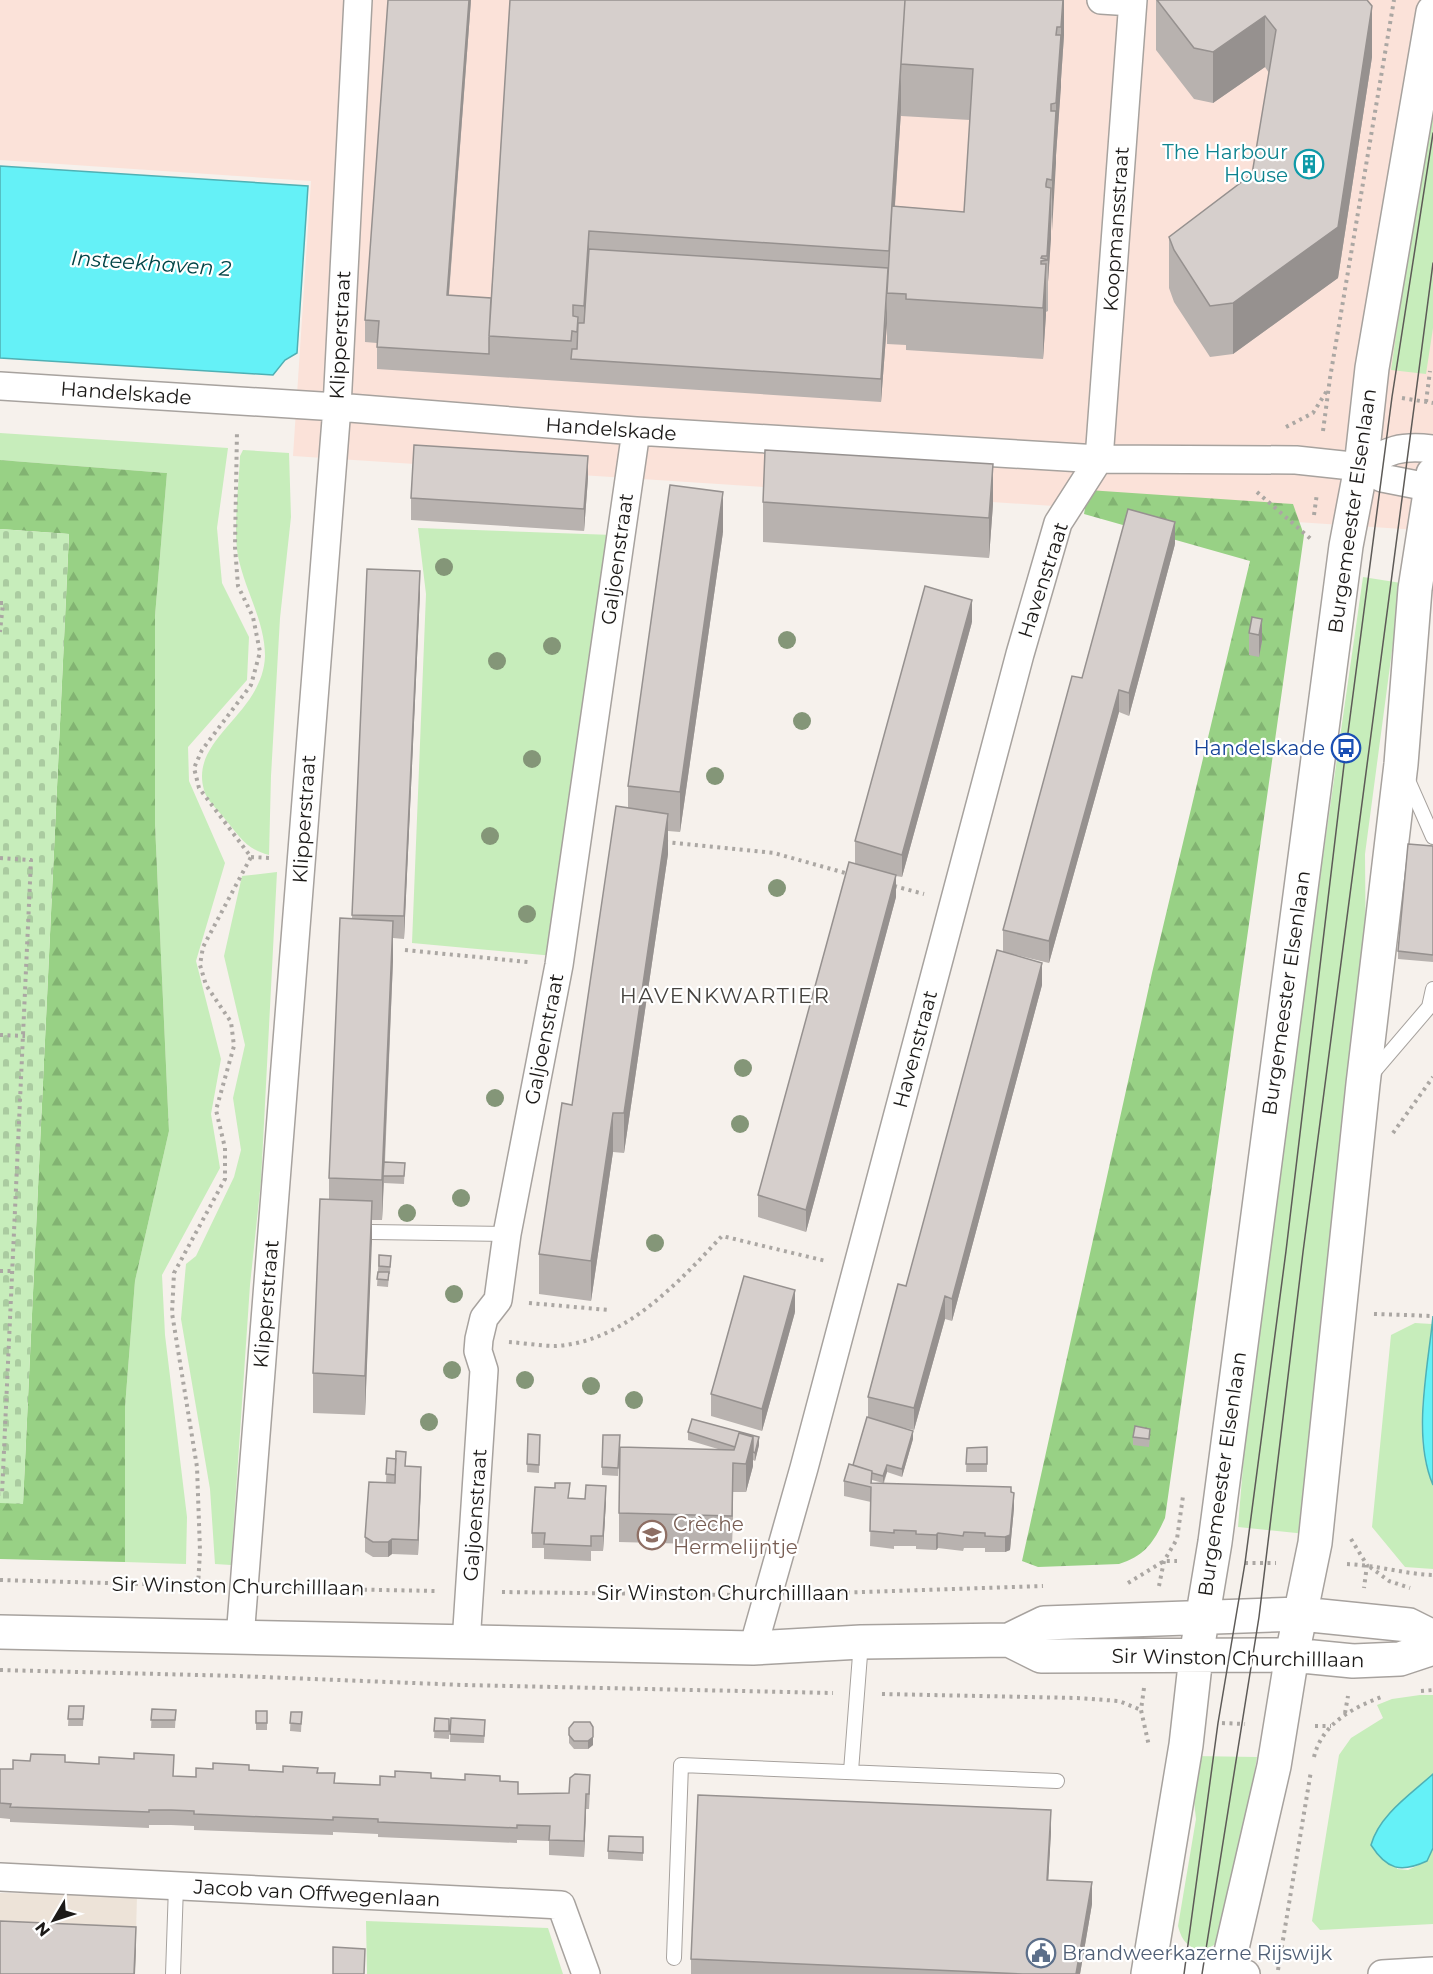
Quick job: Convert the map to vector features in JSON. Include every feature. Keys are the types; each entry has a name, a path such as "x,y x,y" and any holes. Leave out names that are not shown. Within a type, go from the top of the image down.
{"main road":[{"name":"Burgemeester Elsenlaan","path":"1148,1970 1186,1745 1186,1722 1212,1562 1344,559 1360,467 1372,368 1433,12"},
{"path":"1233,1973 1274,1766 1292,1655 1312,1563 1363,1084 1401,764 1415,589 1432,483"},
{"name":"Sir Winston Churchilllaan","path":"0,1632 753,1648 861,1642 1009,1640 1044,1623 1300,1614 1409,1624 1433,1637"},
{"name":"Sir Winston Churchilllaan","path":"1009,1640 1041,1656 1292,1655 1353,1661 1400,1659 1433,1648"}],"street":[{"name":"Klipperstraat","path":"240,1638 336,407 358,0"},
{"path":"1101,0 1132,1"},
{"name":"Koopmansstraat","path":"1099,459 1132,1"},
{"name":"Handelskade","path":"0,386 336,407 636,431 1099,459 1223,459 1320,463 1360,467 1382,478 1432,483"},
{"name":"Galjoenstraat","path":"466,1643 484,1370 478,1351 479,1339 484,1318 498,1300 507,1234 559,965 636,431"},
{"path":"1360,467 1385,452 1409,446 1433,448"},
{"name":"Havenstraat","path":"753,1648 857,1269 1020,654 1058,523 1099,459"},
{"name":"Jacob van Offwegenlaan","path":"0,1877 561,1905 586,1974"},
{"path":"1148,1970 1233,1973"},
{"path":"1382,1974 1433,1971"}],"lane":[{"path":"1401,764 1433,837"},
{"path":"1363,1084 1429,1007 1433,989"},
{"path":"371,1232 507,1234"},
{"path":"851,1772 861,1642"},
{"path":"674,1958 681,1765 1057,1780"},
{"path":"173,1974 176,1886"}],"path":[{"name":"Burgemeester Elsenlaan","path":"1312,526 1330,378 1394,0"},
{"path":"1426,402 1430,371"},
{"path":"198,1586 200,1551 197,1467 172,1312 174,1273 225,1179 225,1148 216,1110 234,1046 231,1022 206,985 200,965 203,947 251,857 199,788 194,768 202,750 251,685 260,652 253,617 238,586 235,546 237,400"},
{"name":"Burgemeester Elsenlaan","path":"1223,459 1317,545 1315,535"},
{"path":"0,603 3,603 0,632"},
{"path":"658,841 774,853 853,875"},
{"path":"0,858 31,860 25,1036 0,1494"},
{"path":"886,884 954,902"},
{"path":"405,950 559,965"},
{"path":"0,1035 25,1036"},
{"path":"479,1339 556,1346 605,1335 674,1287 722,1236 857,1269"},
{"path":"0,1271 13,1271"},
{"path":"498,1300 609,1310"},
{"path":"1373,1314 1433,1316"},
{"path":"1118,1583 1130,1583 1164,1561 1367,1565 1403,1574 1433,1575"},
{"path":"1367,1565 1389,1581 1415,1590"},
{"name":"Sir Winston Churchilllaan","path":"0,1580 470,1592 769,1595 1047,1586"},
{"path":"0,1670 463,1685 743,1689 858,1694 1077,1698 1119,1701 1141,1710"},
{"path":"1415,1691 1433,1690"},
{"path":"1278,1974 1314,1753 1331,1726 1345,1713 1387,1695"},
{"path":"1144,1721 1331,1726"}],"shaded area":[{"path":"0,0 1433,0 1433,531 293,456 311,181 0,160"},
{"path":"0,1893 137,1895 135,1974 0,1974"}],"green space":[{"path":"1433,74 1433,328 1426,374 1391,370"},
{"path":"0,433 228,448 217,528 222,583 249,637 247,680 188,747 189,781 225,863 196,961 221,1059 211,1114 220,1168 162,1275 165,1335 187,1517 186,1564 125,1562 125,1407 135,1281 169,1131 155,824 155,616 167,473 0,460"},
{"path":"243,450 289,453 291,517 280,618 269,855 244,842 210,801 205,794 202,772 207,755 216,740 253,695 261,677 265,656 262,631 238,556 236,520 240,456"},
{"path":"0,460 167,473 155,616 155,824 169,1131 135,1281 125,1407 125,1562 0,1559 0,1503 23,1503 69,534 0,529"},
{"path":"1088,490 1293,504 1304,535 1165,1518 1148,1547 1128,1561 1119,1564 1038,1567 1022,1561 1152,973 1250,561 1084,514"},
{"path":"418,528 613,535 554,956 412,943 426,594"},
{"path":"0,529 69,534 23,1504 0,1503"},
{"path":"1363,577 1401,583 1365,854 1366,982 1306,1534 1238,1527 1253,1345"},
{"path":"277,872 261,1181 250,1285 231,1565 215,1564 210,1489 181,1319 186,1264 196,1256 234,1177 241,1150 233,1098 245,1045 224,956 242,876"},
{"path":"1415,1323 1432,1324 1424,1384 1422,1426 1426,1466 1433,1485 1433,1569 1405,1567 1372,1527 1391,1335"},
{"path":"1433,1695 1433,1774 1392,1812 1397,1869 1408,1870 1427,1861 1433,1848 1433,1924 1320,1930 1312,1921 1339,1755 1351,1738 1383,1718 1377,1705 1392,1699"},
{"path":"1193,1756 1257,1757 1227,1934 1213,1946 1205,1949 1198,1949 1186,1943 1178,1926 1196,1819 1191,1774"},
{"path":"366,1921 548,1928 563,1974 367,1974"}],"water":[{"name":"Insteekhaven 2","path":"0,166 308,186 297,353 285,360 273,375 0,358"},
{"path":"1433,1316 1433,1485 1423,1445 1422,1424"},
{"path":"1433,1774 1433,1848 1427,1861 1410,1867 1395,1867 1383,1860 1371,1845 1375,1834 1388,1815"}],"building":[{"path":"388,0 469,0 447,295 491,298 489,354 377,347 379,321 365,320"},
{"path":"510,0 905,0 889,251 589,231 584,306 573,305 573,316 578,317 577,332 572,331 571,341 489,336"},
{"path":"905,0 1063,0 1061,27 1057,27 1056,35 1061,35 1056,103 1051,104 1051,111 1056,111 1052,180 1047,179 1046,184 1046,187 1051,188 1047,256 1041,258 1048,260 1041,261 1041,264 1046,264 1043,308 906,299 906,294 887,293 892,206 964,212 973,69 901,64"},
{"name":"The Harbour House","path":"1157,0 1367,0 1372,6 1338,227 1233,303 1210,306 1174,250 1169,237 1252,174 1276,30 1265,16 1213,52 1194,48"},
{"path":"589,249 888,268 881,379 571,359 572,349 577,349 578,323 584,323"},
{"path":"414,445 588,456 584,509 411,498"},
{"path":"765,450 993,464 989,518 763,502"},
{"path":"670,485 723,492 680,792 628,786"},
{"path":"1128,509 1175,522 1129,693 1119,690 1049,941 1003,930 1072,676 1082,678"},
{"path":"367,569 420,571 404,916 352,915"},
{"path":"925,586 972,600 902,855 855,841"},
{"path":"1252,617 1262,619 1259,635 1249,633"},
{"path":"616,806 668,814 624,1113 613,1113 591,1261 539,1254 562,1103 572,1105"},
{"path":"1408,844 1433,846 1433,955 1398,951"},
{"path":"849,862 896,875 806,1210 758,1195"},
{"path":"340,918 393,921 382,1180 329,1178"},
{"path":"997,950 1042,963 952,1299 945,1296 914,1408 868,1397 898,1284 906,1286"},
{"path":"384,1162 405,1163 404,1176 383,1176"},
{"path":"320,1199 372,1201 365,1376 313,1373"},
{"path":"379,1255 391,1256 390,1267 379,1266"},
{"path":"378,1272 389,1272 388,1280 377,1279"},
{"path":"744,1276 795,1290 762,1409 711,1394"},
{"path":"867,1417 913,1431 902,1469 887,1465 883,1476 853,1465"},
{"path":"692,1419 759,1437 755,1453 753,1452 753,1437 739,1433 735,1447 688,1432"},
{"path":"1135,1426 1150,1429 1149,1439 1133,1437"},
{"path":"739,1433 753,1437 746,1464 733,1463 732,1516 619,1513 620,1447 734,1450"},
{"path":"528,1434 540,1435 539,1465 527,1464"},
{"path":"603,1435 620,1435 618,1468 602,1467"},
{"path":"987,1447 987,1464 966,1464 967,1448"},
{"path":"396,1451 406,1452 405,1466 421,1467 418,1540 392,1539 388,1542 373,1542 365,1537 369,1482 395,1483"},
{"path":"387,1458 396,1459 395,1475 386,1474"},
{"path":"849,1464 872,1471 871,1483 1011,1487 1011,1492 1014,1493 1010,1535 985,1536 985,1533 964,1532 963,1536 938,1533 936,1535 916,1534 916,1531 894,1530 894,1533 870,1531 871,1487 844,1481"},
{"path":"555,1483 570,1483 568,1498 585,1499 586,1485 606,1486 603,1536 591,1536 591,1546 544,1544 545,1533 532,1533 535,1487 555,1488"},
{"path":"69,1706 84,1706 83,1719 68,1719"},
{"path":"152,1709 176,1710 175,1720 151,1720"},
{"path":"256,1711 267,1711 267,1723 256,1723"},
{"path":"291,1712 302,1712 301,1724 290,1723"},
{"path":"435,1718 449,1719 449,1731 434,1731"},
{"path":"451,1718 485,1720 484,1736 450,1734"},
{"path":"574,1722 590,1722 593,1727 593,1737 588,1741 574,1741 569,1735 569,1728"},
{"path":"134,1753 174,1755 173,1776 196,1777 196,1768 213,1769 213,1763 249,1765 249,1770 283,1772 283,1766 318,1768 317,1773 335,1773 334,1783 380,1785 380,1776 395,1777 395,1771 431,1773 431,1778 465,1780 465,1774 500,1776 500,1781 518,1782 518,1794 569,1793 570,1778 575,1774 590,1775 589,1794 586,1794 584,1841 549,1840 550,1826 517,1825 517,1828 378,1822 378,1819 333,1817 333,1820 194,1814 194,1811 171,1810 149,1810 149,1812 10,1807 11,1804 0,1803 0,1769 13,1769 13,1760 30,1761 31,1754 65,1755 65,1762 99,1764 99,1757 134,1759"},
{"path":"698,1795 1051,1810 1047,1880 1092,1882 1076,1974 1023,1974 691,1959"},
{"path":"609,1836 643,1837 643,1853 608,1851"},
{"path":"0,1921 136,1927 134,1974 0,1974"},
{"path":"333,1947 365,1949 364,1974 333,1974"}],"tram line":[{"path":"1184,1974 1218,1723 1245,1563 1392,397 1433,133"},
{"path":"1202,1974 1259,1617 1303,1252 1433,263"}],"place":[{"name":"The Harbour House","path":"1309,164"},
{"name":"Handelskade","path":"1346,748"},
{"name":"Crèche Hermelijntje","path":"652,1535"},
{"name":"Brandweerkazerne Rijswijk","path":"1041,1953"}],"district":[{"name":"HAVENKWARTIER","path":"725,995"}]}
